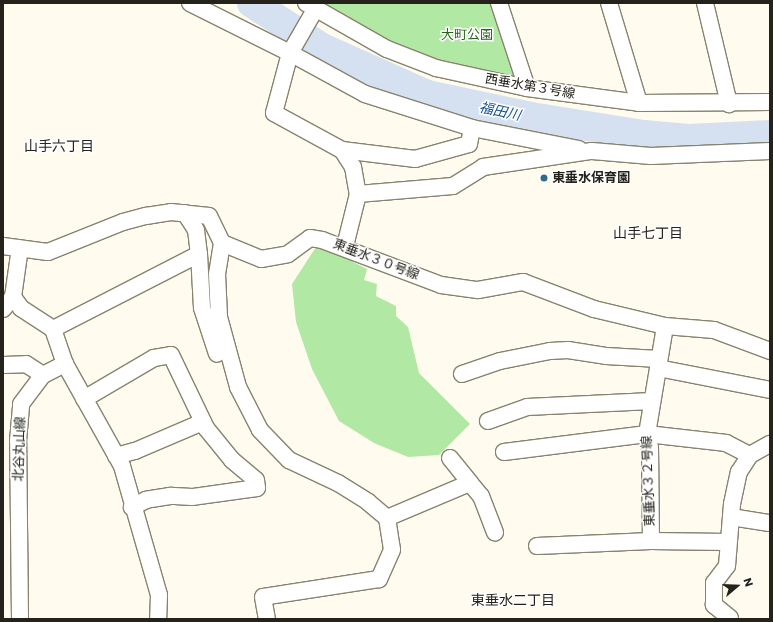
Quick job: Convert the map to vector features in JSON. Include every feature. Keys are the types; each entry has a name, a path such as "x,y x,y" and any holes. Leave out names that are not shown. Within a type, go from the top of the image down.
{"street":[{"path":"190,3 290,53 365,94 472,128 592,151 651,156 709,155 770,151"},
{"path":"499,3 527,88"},
{"path":"609,3 639,103"},
{"path":"706,3 729,104"},
{"path":"311,6 290,53 274,113 342,150 415,159 469,144 472,128"},
{"name":"西垂水第３号線","path":"311,6 387,49 436,68 527,88 639,103 729,104 770,102"},
{"path":"342,150 353,168 358,194 345,246"},
{"path":"358,194 453,186 483,167 592,151"},
{"path":"3,246 48,252 123,222 171,212 209,216 222,243 217,274 219,317 238,387 260,430 289,460 344,487 368,502 387,518 392,550 379,579 263,597 267,619"},
{"path":"184,213 196,230 202,308 217,354"},
{"name":"東垂水３０号線","path":"222,243 261,259 288,254 310,238 345,246 441,285 478,290 523,282 594,309 665,326 714,330 770,351"},
{"path":"20,248 10,276 8,303 21,308 52,329 64,364 122,466 132,507 159,595 158,619"},
{"path":"52,329 199,254"},
{"name":"東垂水３２号線","path":"651,541 650,448 647,434 665,326"},
{"path":"462,374 500,361 550,351 568,350 658,364 770,390"},
{"path":"84,399 154,358 171,355 203,422 232,460 256,480 257,488 192,497 170,496 146,500 132,507"},
{"path":"3,365 26,364 43,375"},
{"name":"北谷丸山線","path":"20,619 18,441 21,404 43,375 64,364"},
{"path":"488,421 527,407 652,401"},
{"path":"116,456 135,451 203,422"},
{"path":"504,452 647,434 726,444 750,455"},
{"path":"734,619 714,605 714,583 727,566 731,517 739,472 750,455 770,444"},
{"path":"450,458 481,496 495,532"},
{"path":"387,518 470,483"},
{"path":"731,517 770,523"},
{"path":"537,546 651,541 728,542"}],"green space":[{"name":"大町公園","path":"321,3 490,3 515,79 474,71 394,45"},
{"path":"318,244 367,269 364,280 377,284 376,296 396,306 396,316 408,327 419,373 470,424 439,455 408,457 374,443 339,421 312,369 296,322 292,284"}],"waterway":[{"name":"福田川","path":"252,3 322,48 427,95 531,117 644,135 689,139 770,135"}],"place":[{"name":"東垂水保育園","path":"544,178"}],"district":[{"name":"山手六丁目","path":"59,146"},
{"name":"山手七丁目","path":"648,233"},
{"name":"東垂水二丁目","path":"513,600"}]}
